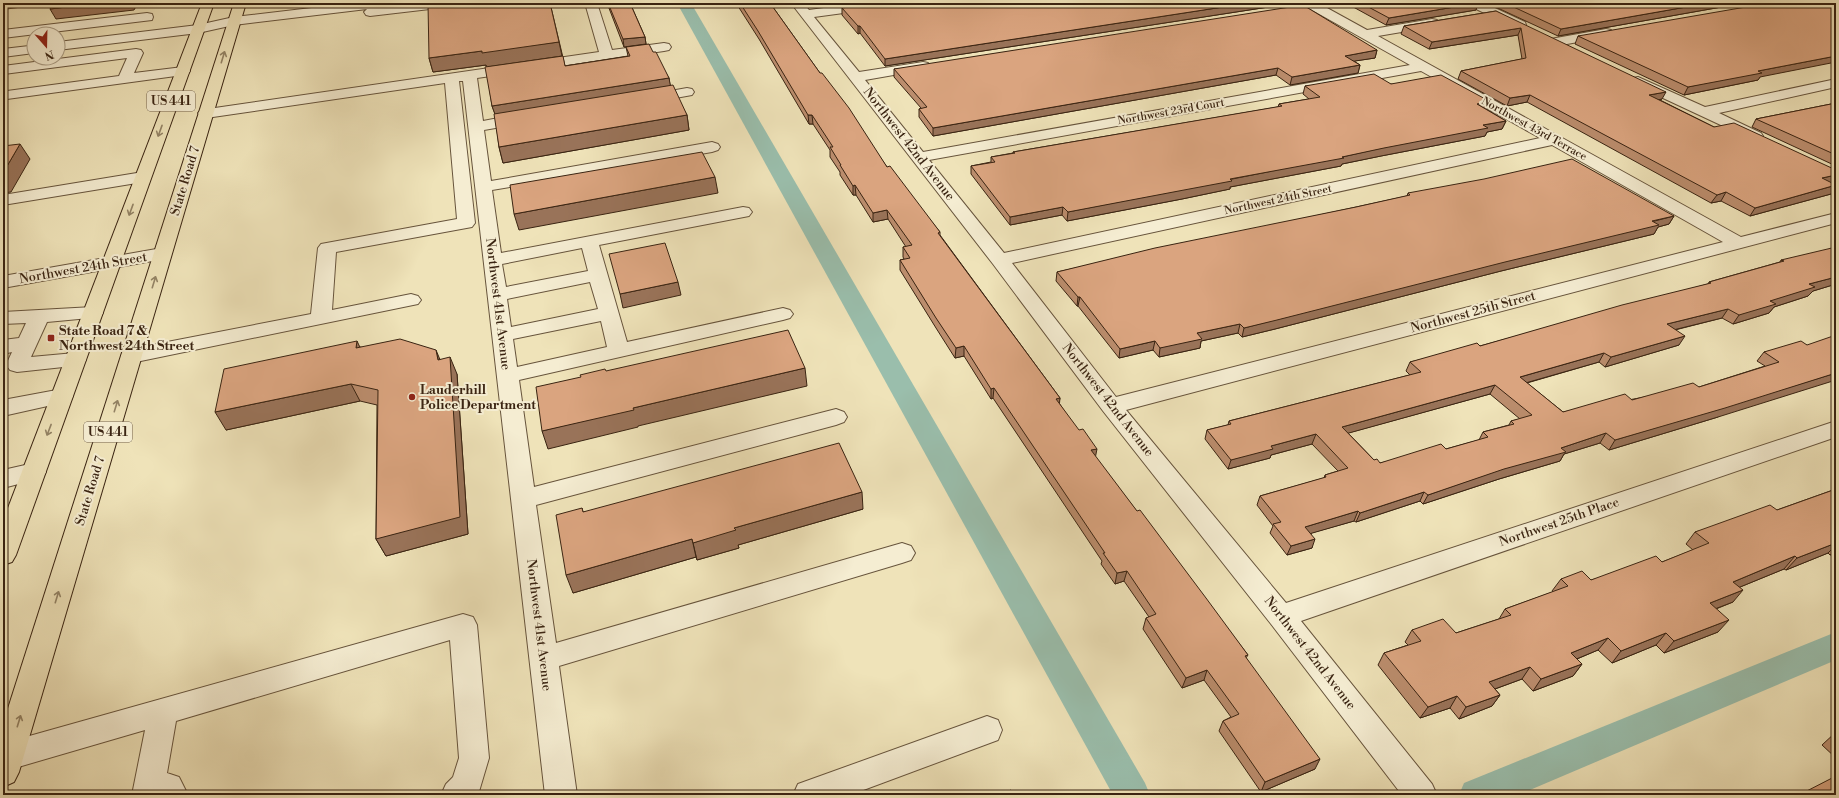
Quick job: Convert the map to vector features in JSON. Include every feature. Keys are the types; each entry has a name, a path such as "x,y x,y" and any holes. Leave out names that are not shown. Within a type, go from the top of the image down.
{"main road":[{"name":"US 441","path":"3,554 208,3"},
{"name":"State Road 7","path":"6,764 240,3"}],"street":[{"path":"3,5 20,3"},
{"path":"138,36 154,3"},
{"path":"233,25 332,6 386,3"},
{"path":"66,45 414,5 447,3"},
{"path":"591,3 607,55"},
{"path":"801,9 888,3"},
{"name":"Northwest 43rd Terrace","path":"1307,5 1368,34 1422,67 1739,243"},
{"name":"Northwest 42nd Avenue","path":"801,9 857,77 1000,260 1111,406 1281,616 1421,795"},
{"path":"1473,10 1494,13 1577,52"},
{"path":"44,26 50,16"},
{"path":"66,28 147,17"},
{"path":"1368,34 1442,22"},
{"path":"1556,42 1618,31"},
{"path":"3,34 26,33"},
{"path":"206,113 664,47"},
{"path":"3,71 23,49"},
{"path":"3,71 136,53 124,79"},
{"path":"857,77 935,64"},
{"name":"Northwest 23rd Court","path":"919,157 1422,67"},
{"path":"3,94 7,95 183,71"},
{"path":"1626,75 1766,141"},
{"path":"321,318 326,248 466,223 460,77"},
{"name":"Northwest 41st Avenue","path":"460,77 475,126 561,795"},
{"path":"1703,112 1836,83"},
{"path":"632,101 687,92"},
{"path":"475,126 538,116"},
{"name":"Northwest 24th Street","path":"1000,260 1555,140"},
{"path":"483,187 712,147"},
{"path":"3,200 143,178"},
{"path":"492,260 743,212"},
{"name":"Northwest 25th Street","path":"1111,406 1836,218"},
{"path":"589,242 619,351"},
{"name":"Northwest 24th Street","path":"3,282 162,254"},
{"path":"497,295 598,275"},
{"path":"131,356 411,300"},
{"path":"3,318 93,313"},
{"path":"502,335 608,313"},
{"path":"507,376 783,314"},
{"path":"39,316 17,365 75,360"},
{"path":"3,347 27,343"},
{"path":"3,408 62,396"},
{"path":"523,499 836,417"},
{"name":"Northwest 25th Place","path":"1281,616 1836,428"},
{"path":"3,479 34,472"},
{"path":"543,659 902,553"},
{"path":"6,764 163,711 463,625 474,758 466,786 457,795"},
{"path":"156,793 163,711"},
{"path":"809,795 987,730"}],"building":[{"path":"53,3 99,3 50,9"},
{"path":"550,3 559,42 482,53 482,51 429,58 428,4"},
{"path":"608,3 630,3 645,37 623,39"},
{"path":"740,3 770,3 820,73 822,73 849,108 887,167 890,166 940,232 938,233 1060,398 1056,399 1079,430 1083,429 1097,449 1091,450 1137,511 1140,510 1206,598 1248,655 1245,656 1320,759 1265,782 1223,721 1239,714 1207,670 1186,678 1146,618 1156,614 1127,571 1117,573 994,388 991,389 964,346 956,348 900,260 910,258 903,247 912,245 887,210 873,213 855,185 853,186 830,147 833,147 812,115 808,115"},
{"path":"877,3 1249,3 885,59 860,26 858,26 842,8"},
{"path":"1361,3 1478,3 1389,18"},
{"path":"1505,3 1709,3 1561,29"},
{"path":"1769,3 1836,3 1836,56 1758,71 1762,73 1688,87 1578,36"},
{"path":"1303,5 1377,50 1345,56 1360,65 1292,77 1278,68 933,128 919,109 927,107 894,69"},
{"path":"1496,11 1666,92 1649,95 1714,127 1734,123 1836,170 1836,175 1822,178 1836,185 1755,208 1726,192 1717,195 1530,95 1510,98 1461,71 1526,58 1521,28 1432,42 1404,26"},
{"path":"649,44 653,52 656,52 669,78 492,106 485,67 563,56 565,66 630,56 626,47"},
{"path":"1374,74 1391,84 1441,75 1489,101 1477,104 1506,121 1483,125 1488,128 1342,157 1344,158 1230,179 1232,181 1068,212 1063,207 1010,217 971,166 995,162 991,157 1015,153 1013,152 1282,106 1279,104 1320,97 1305,86"},
{"path":"673,85 687,115 499,147 494,114"},
{"path":"1836,103 1836,155 1756,119"},
{"path":"20,144 3,173 3,146"},
{"path":"702,152 715,177 514,214 510,185"},
{"path":"1572,159 1674,216 1652,221 1659,225 1505,262 1277,320 1244,328 1240,324 1197,333 1202,339 1160,348 1155,341 1120,349 1080,297 1078,297 1057,272 1155,248 1356,207 1410,195 1408,193 1484,179"},
{"path":"665,243 678,282 620,294 609,254"},
{"path":"1836,247 1836,277 1809,284 1815,287 1770,301 1776,304 1739,315 1728,309 1667,324 1685,336 1611,357 1604,353 1520,377 1563,412 1625,394 1632,400 1693,383 1699,387 1779,362 1764,352 1801,341 1807,345 1836,335 1836,373 1725,408 1615,440 1606,433 1561,448 1566,452 1504,469 1428,495 1424,492 1360,513 1358,511 1305,527 1315,539 1291,546 1273,524 1281,522 1260,496 1326,477 1325,475 1348,468 1316,434 1271,446 1273,449 1231,460 1207,430 1231,424 1229,421 1421,372 1410,362 1477,343 1480,346 1622,305 1711,283 1709,282 1784,261 1781,260","holes":["1495,385 1532,415 1511,421 1514,424 1483,432 1488,437 1446,449 1441,444 1380,463 1377,459 1374,460 1342,427"]},
{"path":"788,330 805,368 542,431 536,387 581,377 580,375 605,369 606,371"},
{"path":"400,339 436,350 438,360 450,357 460,517 376,539 378,390 351,384 215,412 224,369 357,341 356,348"},
{"path":"839,443 862,492 734,528 736,530 693,543 692,539 566,575 556,515 582,508 583,512"},
{"path":"1836,489 1836,543 1797,558 1795,556 1733,582 1743,590 1710,603 1729,620 1674,641 1666,633 1621,651 1608,638 1571,653 1582,664 1541,679 1530,667 1489,682 1500,695 1466,707 1457,696 1428,707 1384,653 1421,641 1412,630 1443,619 1456,633 1511,615 1505,609 1568,586 1561,579 1582,571 1591,580 1656,556 1662,562 1709,543 1695,532 1770,505 1777,510"},
{"path":"1836,776 1836,795 1799,795"},
{"path":"1011,790 1014,795 999,795"}],"waterway":[{"path":"684,3 1132,795"},
{"path":"1477,795 1836,646"}],"place":[{"name":"State Road 7 & Northwest 24th Street","path":"51,338"},
{"name":"Lauderhill Police Department","path":"412,397"}]}
